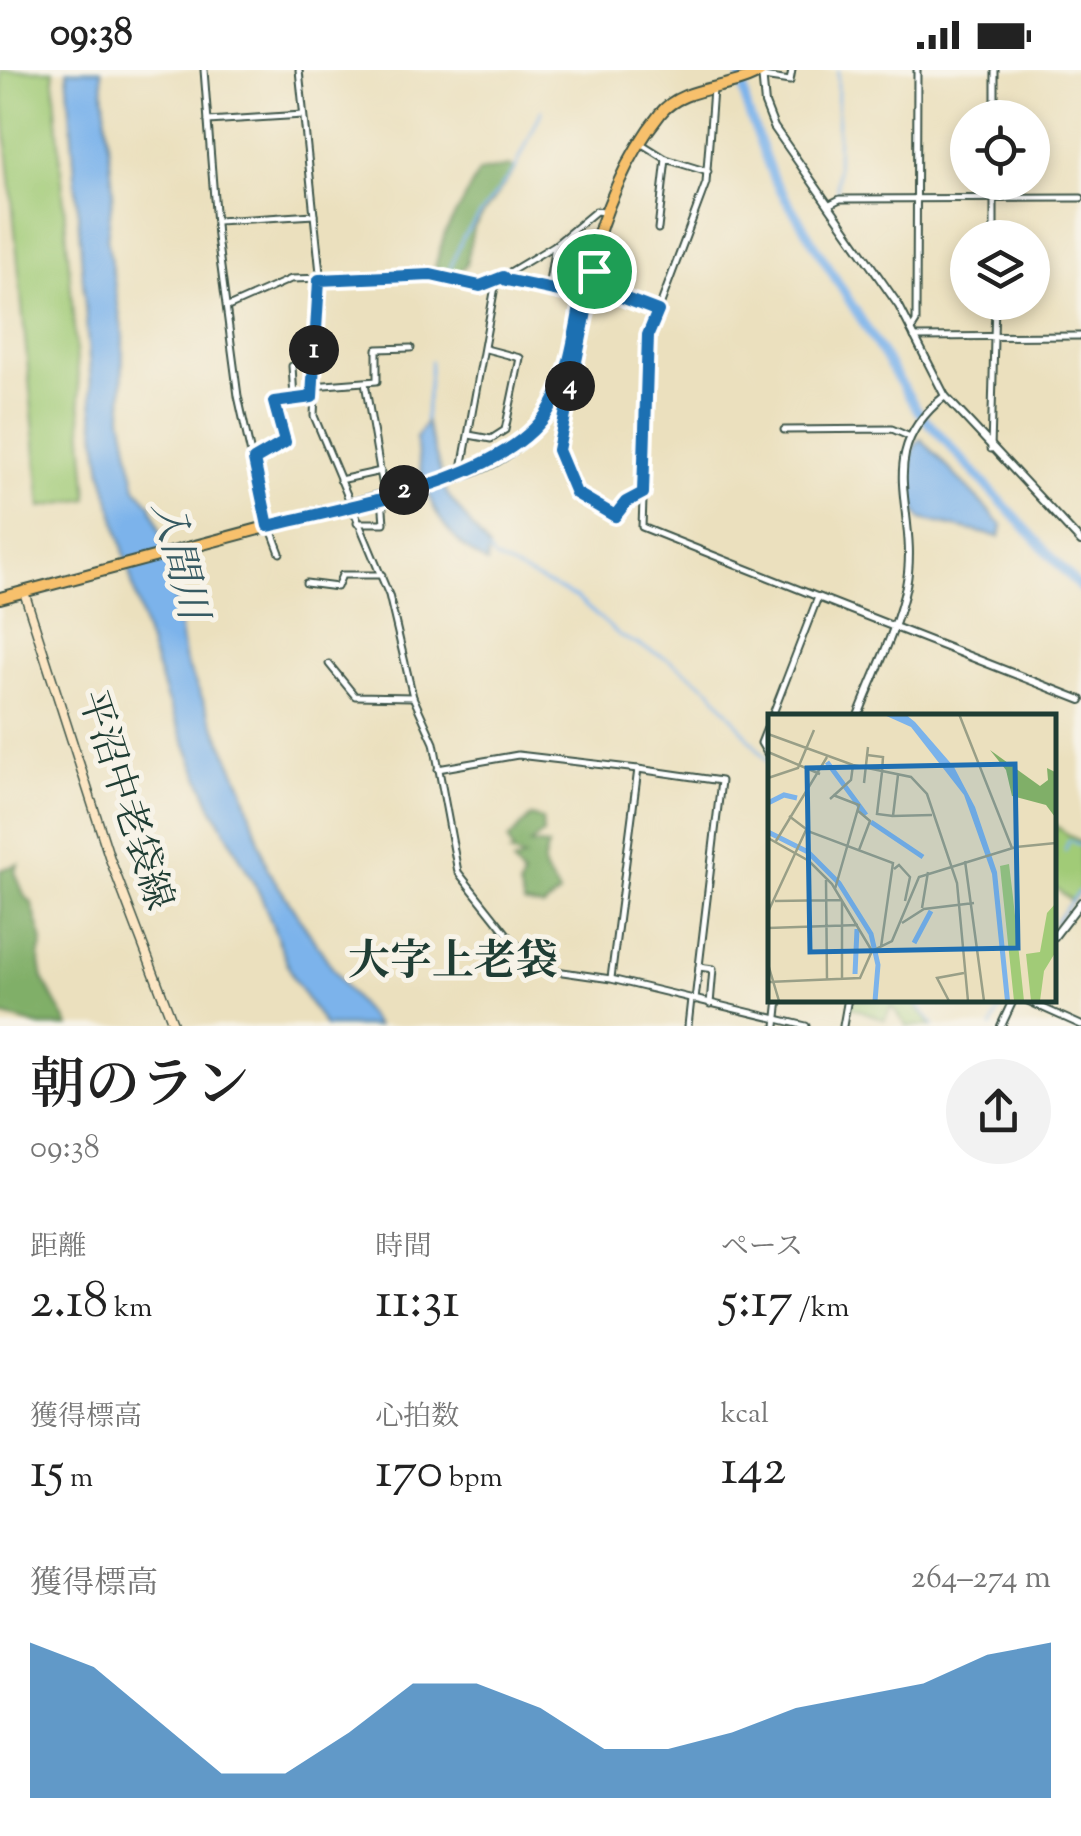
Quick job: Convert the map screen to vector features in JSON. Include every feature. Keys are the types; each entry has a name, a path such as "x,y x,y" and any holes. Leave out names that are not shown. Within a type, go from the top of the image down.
{"main road":[{"path":"0,598 461,474 511,450 548,412 567,371 586,296 589,266 606,212 642,144 668,106 762,73"},
{"name":"平沼中老袋線","path":"25,589 110,859 174,1026"}],"street":[{"path":"204,70 216,221 238,396 267,527 280,553"},
{"path":"298,70 319,280 312,386 316,422 382,575 414,697 432,733 458,872 479,902 542,969 611,979 776,1022 806,1026"},
{"path":"792,70 790,80 762,73 774,127 899,306 945,396 990,449 1081,542"},
{"path":"912,334 916,322 917,70"},
{"path":"995,70 995,100"},
{"path":"713,89 708,172 648,335 644,528 1081,700"},
{"path":"208,121 303,114"},
{"path":"642,144 666,159 708,172"},
{"path":"658,229 666,159"},
{"path":"830,204 840,198 950,198"},
{"path":"1050,198 1081,198"},
{"path":"228,308 291,279 431,275 480,286 500,279 555,244 596,211 606,212"},
{"path":"216,221 314,214"},
{"path":"548,288 555,244"},
{"path":"500,279 586,296 616,295 658,311"},
{"path":"461,474 500,279"},
{"path":"586,296 558,450 576,493 612,516 643,493"},
{"path":"990,449 994,320"},
{"path":"912,334 1081,336"},
{"path":"312,386 379,380 377,350 411,348"},
{"path":"469,434 491,439 506,430 520,358 486,349"},
{"path":"292,366 294,398"},
{"path":"357,522 384,522 381,471 365,383"},
{"path":"859,714 908,573 901,461 908,436 918,420 945,396"},
{"path":"254,460 285,442 274,402 312,397"},
{"path":"784,430 892,430 908,436"},
{"path":"339,480 381,471"},
{"path":"306,583 337,586 342,575 382,575"},
{"path":"772,714 818,598"},
{"path":"329,664 355,696 414,697"},
{"path":"768,725 761,743 768,755"},
{"path":"438,769 518,755 721,780 699,967 688,1026"},
{"path":"611,979 638,769"},
{"path":"1056,934 1081,902"},
{"path":"699,967 713,969 710,1004"},
{"path":"843,1026 847,1001"},
{"path":"1002,1026 1016,1001"},
{"path":"1025,1001 1081,1025"}],"green space":[{"path":"0,70 53,70 88,499 41,507"},
{"path":"509,166 515,169 473,228 466,265 456,276 435,267 445,233 479,172"},
{"path":"531,816 542,819 543,834 530,844 548,846 544,869 559,894 544,907 524,904 519,887 523,877 513,863 524,858 510,853 513,851 508,840"},
{"path":"1056,826 1081,843 1081,890 1072,901 1056,889"},
{"path":"19,864 15,872 25,897 31,901 43,941 39,957 43,979 69,1026 41,1026 0,1015 0,870"},
{"path":"850,1001 913,1001 932,1026 907,1026 891,1006 885,1020 849,1006"}],"water":[{"path":"67,70 101,70 113,190 107,238 123,335 122,417 136,488 151,505 170,560 184,658 243,789 268,870 345,987 377,1026 325,1026 293,978 261,896 211,805 166,697 102,471 93,410"},
{"path":"426,422 447,494 489,549 487,563 456,540 428,494 416,438"},
{"path":"921,439 1002,525 1000,537 921,519 909,479 915,446"}],"waterway":[{"path":"740,70 747,108 773,178 918,411 1081,589"},
{"path":"837,195 838,70"},
{"path":"445,281 463,237 516,167 542,110"},
{"path":"425,422 431,361"},
{"path":"489,551 495,559 577,598 620,636 668,659 710,689 768,762"},
{"path":"1065,851 1069,840 1081,846"},
{"path":"1056,920 1081,889"},
{"path":"915,1001 934,1026"},
{"path":"992,1026 1004,1001"}],"district":[{"name":"大字上老袋","path":"453,964"}],"route":[{"path":"594,271 589,266 582,296 589,297 558,450 576,493 615,516 626,502 643,493 648,335 658,311 616,295 589,297 582,296 567,371 554,403 524,440 498,459 468,472 268,526 254,460 285,442 274,402 312,397 319,280 431,275 480,286 503,277 506,280 582,296 589,297 594,271"}],"water label":[{"name":"入間川","path":"177,561"}]}
